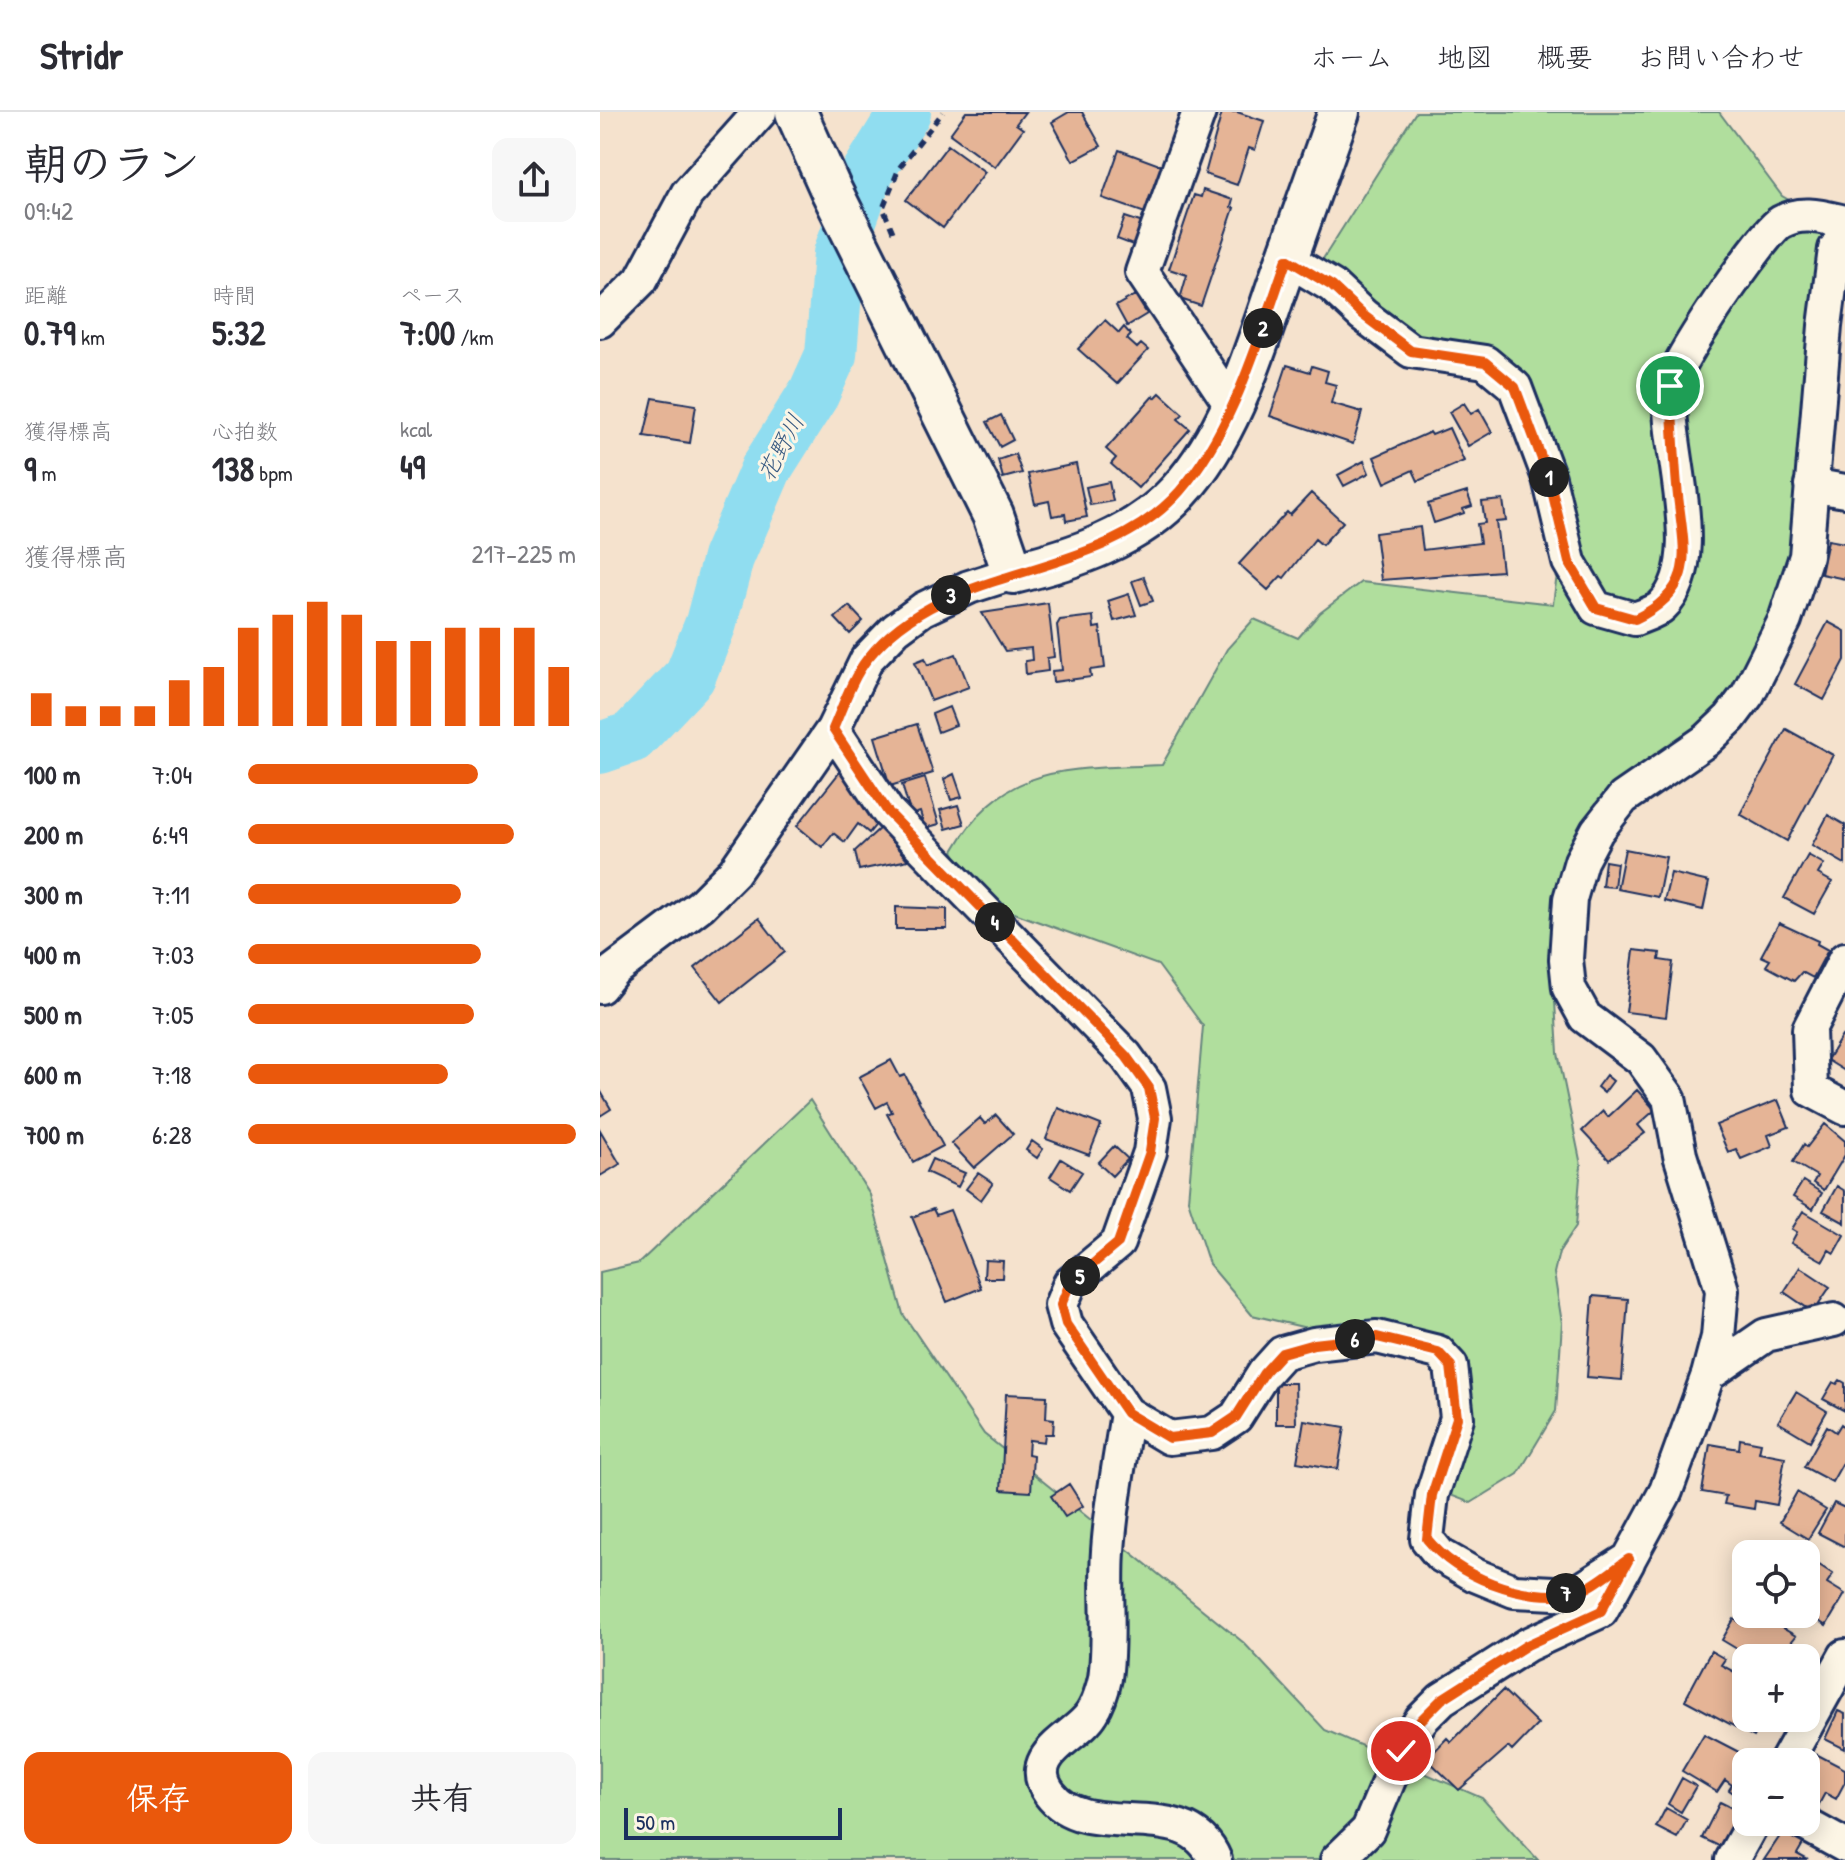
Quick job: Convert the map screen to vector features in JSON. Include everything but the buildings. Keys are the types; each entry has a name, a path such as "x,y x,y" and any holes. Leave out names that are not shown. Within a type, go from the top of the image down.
{"street":[{"path":"600,321 641,280 687,194 760,112"},
{"path":"796,112 831,190 993,515 1013,573"},
{"path":"1199,112 1142,272 1231,405"},
{"path":"600,987 613,971 701,905 734,872 833,729 867,659 896,629 923,609 969,587 1056,563 1103,545 1147,520 1179,491 1208,451 1231,405 1339,112"},
{"path":"1287,259 1332,286 1363,315 1411,351 1485,362 1515,387 1549,478 1569,562 1596,608 1635,619 1662,606 1685,565 1686,538 1677,489 1670,386 1717,303 1779,223 1807,213 1845,222"},
{"path":"1337,1860 1368,1830 1401,1751 1421,1720 1442,1699 1527,1645 1601,1611 1666,1491 1708,1375 1718,1337 1722,1290 1680,1155 1669,1098 1641,1059 1585,1017 1569,988 1566,959 1570,899 1581,861 1597,831 1623,798 1707,740 1730,718 1748,694 1785,620 1806,556 1811,485 1838,275 1835,249 1845,235"},
{"path":"1811,485 1845,491"},
{"path":"833,729 888,812 1126,1056 1149,1088 1155,1118 1150,1152 1118,1243 1070,1283 1061,1305 1066,1324 1127,1413 1169,1438 1212,1433 1236,1417 1264,1373 1282,1353 1314,1344 1377,1337 1415,1345 1438,1352 1451,1366 1457,1418 1432,1495 1427,1539 1440,1555 1475,1575 1514,1591 1574,1594 1629,1559"},
{"path":"1845,959 1809,1029 1811,1090 1845,1108"},
{"path":"1708,1375 1766,1335 1841,1315"},
{"path":"1127,1413 1108,1550 1105,1679 1092,1714 1049,1752 1043,1770 1049,1793 1069,1811 1186,1827 1209,1846 1215,1860"},
{"path":"1794,1748 1845,1658"},
{"path":"1820,1832 1845,1846"},
{"path":"1732,1860 1745,1836"}],"path":[{"path":"898,242 883,208 899,168 943,112"}],"green space":[{"path":"1416,112 1719,112 1782,196 1827,222 1835,232 1790,577 1718,716 1605,795 1554,984 1558,1053 1581,1165 1576,1226 1559,1252 1554,1273 1562,1323 1556,1411 1518,1474 1471,1503 1450,1495 1466,1431 1450,1348 1311,1329 1252,1315 1209,1264 1188,1200 1203,1026 1158,965 1009,911 967,876 953,851 973,822 995,800 1017,786 1042,776 1069,771 1162,765 1227,649 1254,619 1298,638 1320,613 1361,582 1553,604 1565,516 1522,399 1402,335 1321,262"},
{"path":"810,1100 870,1195 903,1314 984,1434 1244,1643 1325,1730 1482,1798 1538,1860 600,1860 600,1272 639,1263"}],"waterway":[{"name":"花野川","path":"600,748 632,737 690,676 711,623 728,558 766,469 814,393 831,355 839,254 868,172 905,112"}],"route":[{"path":"1401,1751 1421,1720 1442,1699 1527,1645 1601,1611 1629,1559 1574,1594 1514,1591 1475,1575 1440,1555 1427,1539 1432,1495 1457,1418 1451,1366 1438,1352 1415,1345 1377,1337 1314,1344 1282,1353 1264,1373 1236,1417 1212,1433 1169,1438 1127,1413 1066,1324 1061,1305 1070,1283 1118,1243 1150,1152 1155,1118 1149,1088 1126,1056 888,812 833,729 867,659 896,629 923,609 969,587 1056,563 1103,545 1147,520 1179,491 1208,451 1231,405 1250,363 1287,259 1332,286 1363,315 1411,351 1485,362 1515,387 1549,478 1569,562 1596,608 1635,619 1662,606 1685,565 1686,538 1677,489 1670,386"}]}
